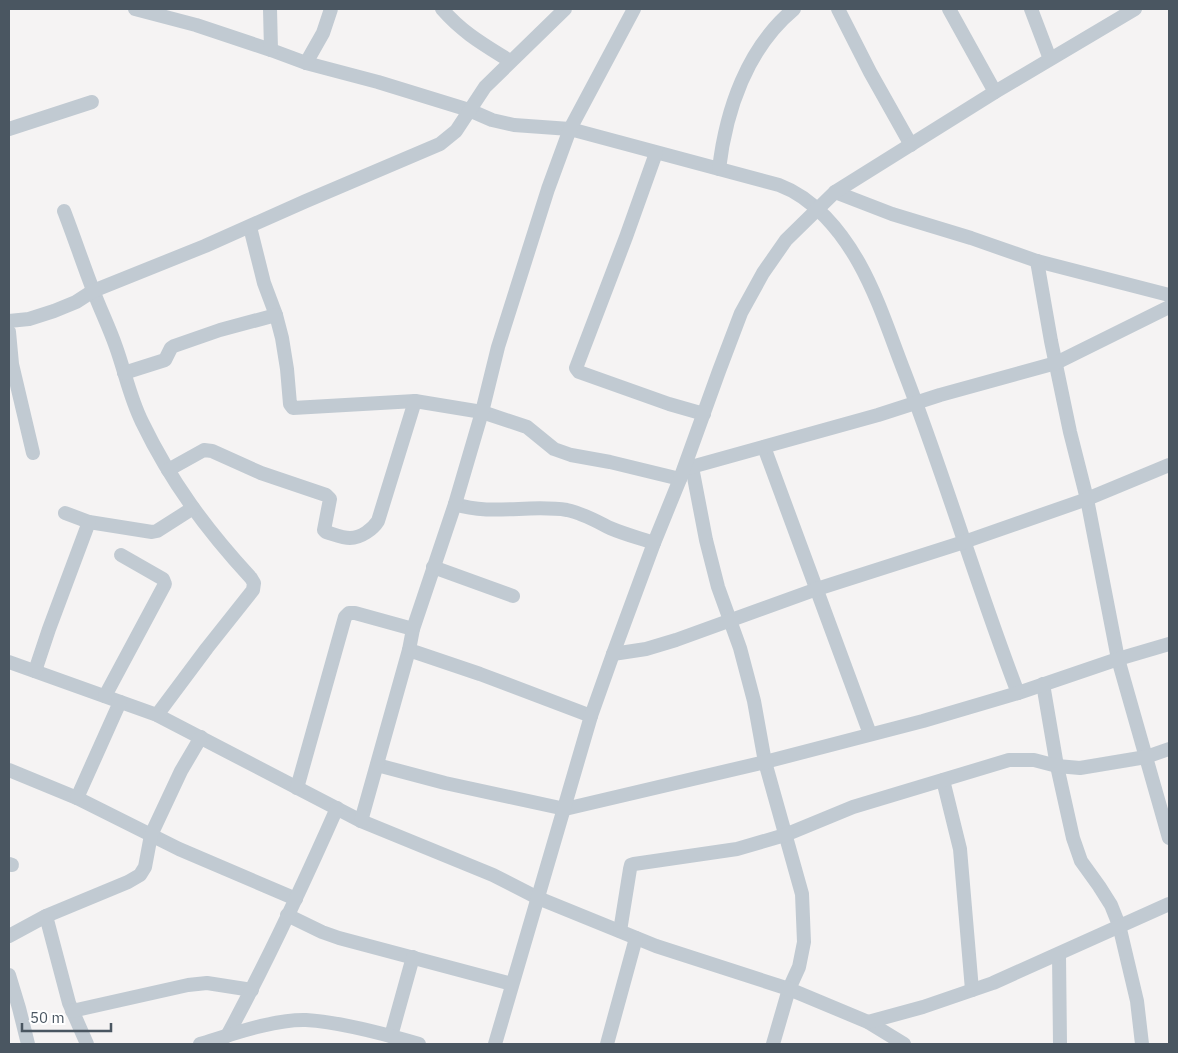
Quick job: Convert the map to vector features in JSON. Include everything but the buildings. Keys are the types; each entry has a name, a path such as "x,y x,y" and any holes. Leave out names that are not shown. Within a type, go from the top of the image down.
{"street":[{"path":"135,9 183,15 306,63 378,82 469,110 492,120 514,125 570,129 792,190 817,209 838,232 858,262 870,286 916,403 1018,693"},
{"path":"270,9 271,50"},
{"path":"306,63 323,33 331,9"},
{"path":"442,9 456,25 470,36 510,61"},
{"path":"9,321 29,319 54,312 76,302 93,291 250,227 440,144 456,131 484,87 565,9"},
{"path":"361,821 409,650 413,629 455,504 482,412 515,287 544,198 570,129 634,9"},
{"path":"719,169 722,141 739,84 766,38 784,17 794,9"},
{"path":"838,9 870,72 912,145"},
{"path":"949,9 995,92"},
{"path":"1031,9 1050,59"},
{"path":"495,1044 591,716 654,543 685,472 718,371 741,314 762,273 786,240 836,192 995,92 1135,9"},
{"path":"9,130 92,102"},
{"path":"656,153 626,238 576,368 580,372 704,414"},
{"path":"836,192 892,214 972,238 1037,261 1169,295"},
{"path":"64,211 93,291 116,345 142,421 168,470 193,508 221,545 254,583 253,590 157,715"},
{"path":"250,227 264,283 276,315 287,369 290,404 293,408 415,402 482,412 527,427 554,449 571,455 685,472 764,447 1056,363 1169,307"},
{"path":"1037,261 1070,432 1086,499 1118,659 1169,838"},
{"path":"124,373 165,360 174,346 220,330 276,315"},
{"path":"9,332 12,364 33,453"},
{"path":"168,470 204,450 212,451 261,473 326,495 330,499 324,530 352,538 368,532 374,528 378,521 415,402"},
{"path":"764,447 870,734"},
{"path":"613,654 646,649 817,589 964,542 1086,499 1169,465"},
{"path":"685,472 718,587 730,620 754,701 764,762 802,894 804,942 799,967 789,989 774,1044"},
{"path":"455,504 469,508 544,508 567,510 582,514 612,528 654,543"},
{"path":"64,513 89,522 152,532 157,531 193,508"},
{"path":"35,671 89,522"},
{"path":"105,696 165,584 163,579 121,555"},
{"path":"433,568 513,596"},
{"path":"297,788 345,617 349,613 355,613 413,629"},
{"path":"377,765 445,783 565,809 764,762 870,734 1018,693 1169,644"},
{"path":"409,650 480,674 591,716"},
{"path":"9,662 157,715 361,821 493,876 538,898 656,946 789,989 868,1022 904,1044"},
{"path":"1042,684 1073,838 1081,861 1111,906 1119,926 1136,1001 1142,1044"},
{"path":"77,798 120,702"},
{"path":"9,936 46,916 128,882 140,875 145,867 151,835 181,772 200,738"},
{"path":"620,932 631,865 737,849 786,835 853,808 1009,760 1034,760 1057,766 1080,768 1146,757 1169,749"},
{"path":"9,770 77,798 179,849 296,899"},
{"path":"943,780 960,849 972,990"},
{"path":"227,1036 252,990 296,899 337,808"},
{"path":"868,1022 923,1007 972,990 1059,955 1169,904"},
{"path":"287,915 339,938 512,984"},
{"path":"46,916 72,1011 87,1044"},
{"path":"607,1044 636,938"},
{"path":"1059,955 1060,1044"},
{"path":"391,1036 413,957"},
{"path":"9,975 14,1009 28,1044"},
{"path":"72,1011 198,984 221,984 252,990"},
{"path":"200,1044 284,1022 305,1020 336,1024 419,1044"}]}
